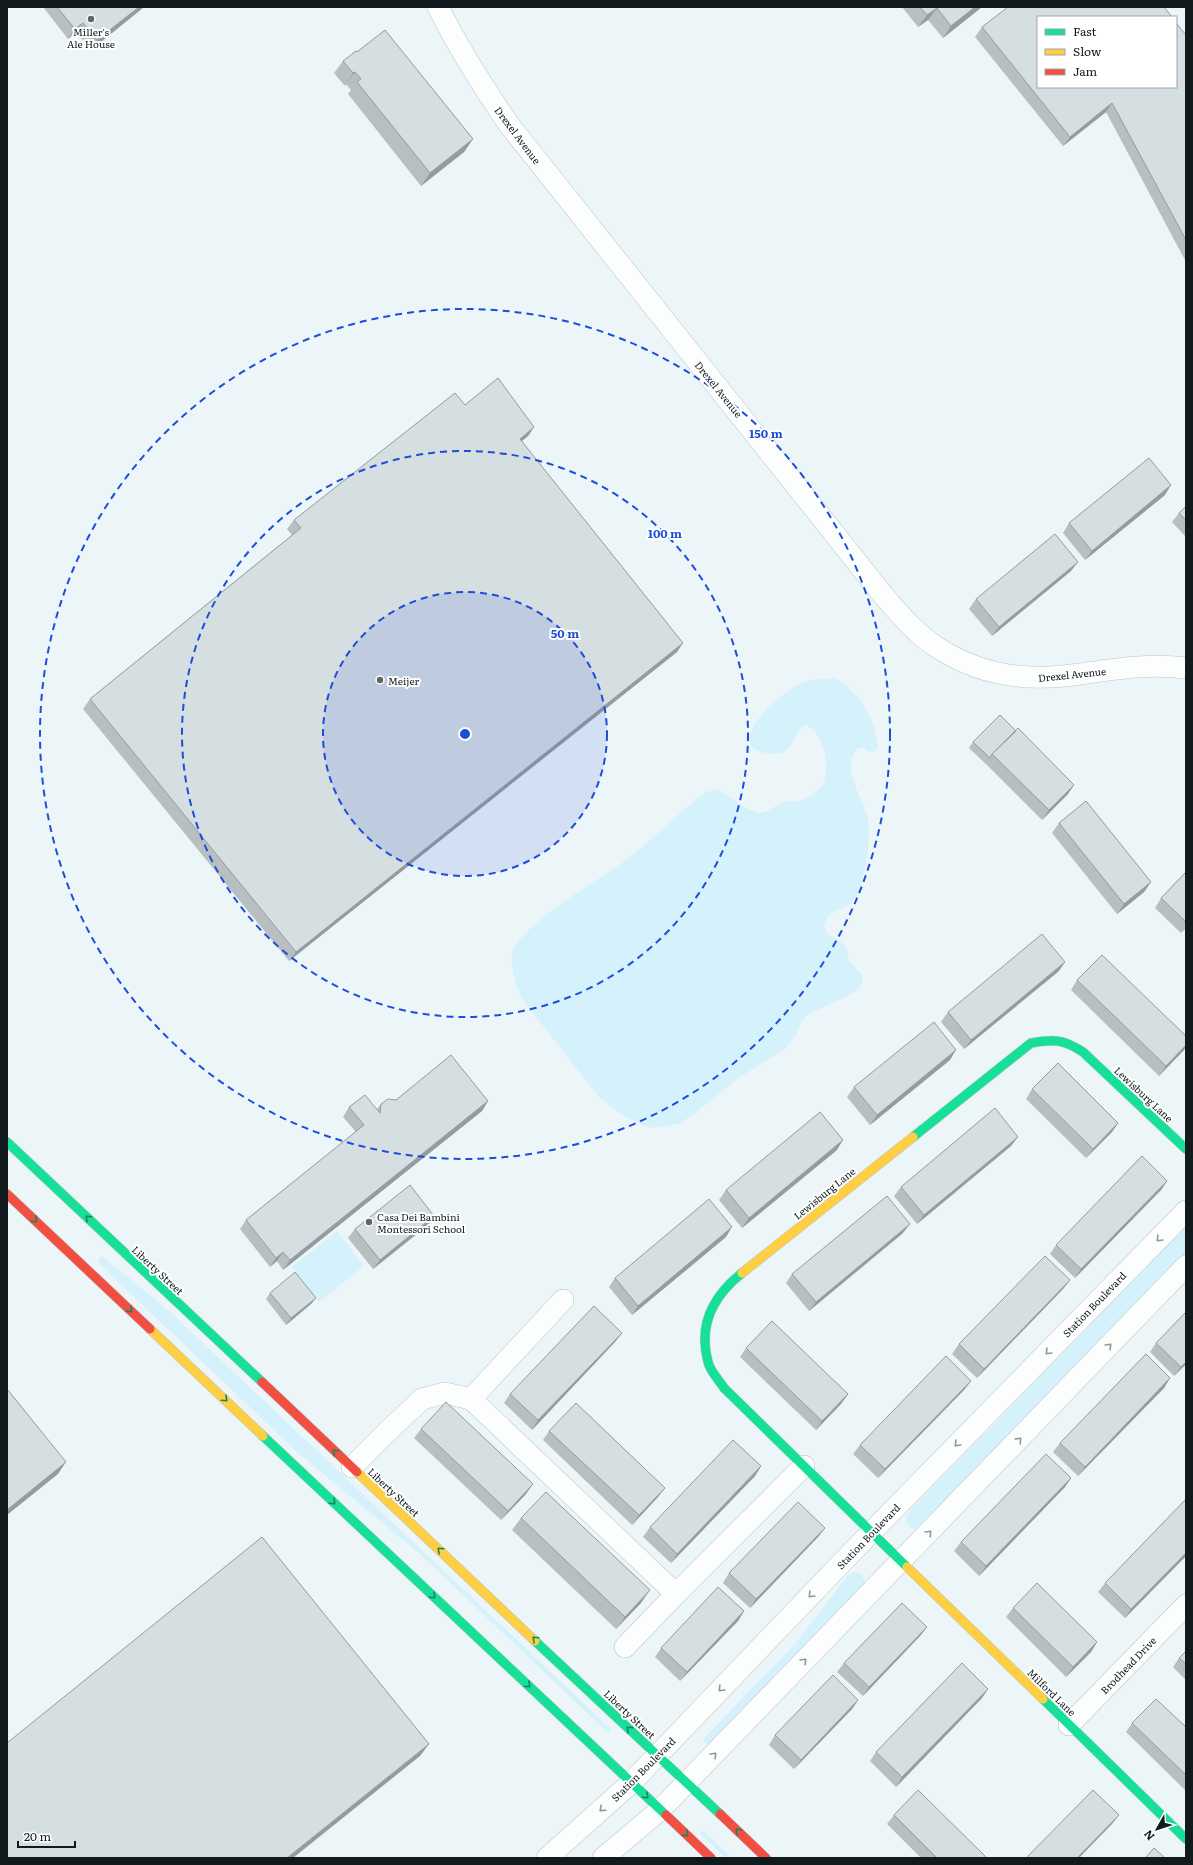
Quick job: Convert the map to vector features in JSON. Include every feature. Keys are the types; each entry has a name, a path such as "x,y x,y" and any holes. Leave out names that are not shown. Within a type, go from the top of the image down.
{"street":[{"name":"Drexel Avenue","path":"438,7 455,41 481,84 510,126 883,595 910,625 934,646 974,666 994,673 1038,678 1127,667 1186,668"},
{"name":"Lewisburg Lane","path":"871,1532 724,1388 708,1363 704,1332 712,1306 729,1283 1031,1043 1050,1039 1067,1041 1083,1052 1186,1150"},
{"name":"Liberty Street","path":"7,1142 766,1858"},
{"path":"7,1194 711,1858"},
{"name":"Station Boulevard","path":"547,1858 631,1783 871,1532 1186,1211"},
{"path":"603,1858 660,1810 1186,1266"},
{"path":"471,1399 563,1300"},
{"path":"352,1467 422,1399 445,1393 471,1399 676,1594"},
{"path":"625,1647 804,1466"},
{"name":"Milford Lane","path":"871,1532 1186,1839"},
{"name":"Brodhead Drive","path":"1069,1725 1186,1605"}],"shaded area":[{"path":"835,678 852,691 865,707 874,726 878,747 874,751 868,752 864,748 859,748 853,756 851,765 855,786 868,818 869,828 867,854 861,885 855,899 846,907 833,912 827,919 824,926 828,934 840,941 847,949 849,961 862,975 862,984 855,992 807,1015 800,1024 796,1035 785,1049 741,1076 694,1114 678,1124 653,1128 638,1123 618,1112 599,1097 522,999 512,968 512,955 514,949 521,938 547,914 625,861 706,792 718,789 747,808 760,813 784,802 802,800 816,792 823,784 826,775 826,765 822,745 818,736 812,729 805,725 802,727 796,733 789,748 779,754 765,753 753,747 749,739 752,729 760,717 770,706 793,688 801,683 809,681"},
{"path":"1186,1226 1186,1256 919,1528 915,1530 909,1526 906,1521 908,1513"},
{"path":"337,1231 364,1266 319,1302 292,1267"},
{"path":"102,1256 168,1310 612,1730 608,1733 419,1553 298,1453 99,1263 99,1259"},
{"path":"855,1572 861,1574 865,1581 863,1588 714,1742 709,1744 705,1743 703,1740 706,1736 795,1644 848,1575"},
{"path":"703,1830 732,1858 726,1858 700,1834"}],"building":[{"name":"Miller's Ale House","path":"57,7 139,7 97,40 83,23 75,29"},
{"path":"920,7 975,7 951,26 937,8 927,15"},
{"path":"1008,7 1164,7 1171,16 1037,16 1037,88 1177,88 1177,24 1186,35 1186,240 1112,103 1070,137 982,27"},
{"path":"385,30 473,139 430,173 357,82 361,79 355,72 353,73 343,61"},
{"name":"Meijer","path":"498,378 534,427 520,439 683,643 296,952 90,699 301,528 294,520 455,393 465,405"},
{"path":"1149,458 1171,485 1092,551 1069,523"},
{"path":"1186,506 1186,520 1179,513"},
{"path":"1055,534 1078,562 999,627 976,599"},
{"path":"1000,715 1016,731 992,754 990,758 973,742"},
{"path":"1018,728 1074,785 1049,810 992,754"},
{"path":"1086,801 1151,882 1124,904 1059,823"},
{"path":"1186,872 1186,922 1161,898"},
{"path":"1042,934 1065,962 971,1040 948,1012"},
{"path":"1102,955 1186,1036 1186,1045 1166,1066 1077,980"},
{"path":"934,1022 956,1050 877,1115 854,1087"},
{"path":"451,1055 488,1101 290,1260 283,1252 276,1258 246,1220 364,1125 349,1107 365,1095 380,1113 381,1104 388,1099 396,1100"},
{"path":"1058,1063 1118,1123 1093,1149 1032,1089"},
{"path":"995,1108 1018,1137 924,1215 901,1187"},
{"path":"820,1112 843,1140 749,1218 726,1190"},
{"path":"1142,1156 1167,1181 1081,1269 1056,1245"},
{"path":"410,1185 434,1216 380,1260 355,1229"},
{"path":"887,1196 910,1224 816,1302 792,1274"},
{"path":"709,1199 732,1227 638,1306 615,1278"},
{"path":"1045,1256 1070,1280 984,1369 959,1344"},
{"path":"295,1272 316,1298 291,1318 270,1293"},
{"path":"594,1306 622,1333 538,1420 510,1394"},
{"path":"1186,1312 1186,1362 1181,1367 1156,1343"},
{"path":"772,1321 848,1394 822,1421 746,1348"},
{"path":"1146,1354 1170,1378 1085,1467 1060,1443"},
{"path":"946,1356 971,1381 885,1469 860,1445"},
{"path":"7,1389 66,1462 7,1510"},
{"path":"446,1402 533,1484 508,1511 421,1429"},
{"path":"576,1403 665,1488 639,1515 549,1431"},
{"path":"733,1440 761,1466 677,1554 650,1527"},
{"path":"1046,1454 1071,1478 986,1566 961,1542"},
{"path":"546,1492 650,1590 625,1617 521,1518"},
{"path":"1186,1499 1186,1553 1131,1609 1105,1583"},
{"path":"798,1502 825,1528 756,1599 729,1573"},
{"path":"262,1537 429,1744 287,1858 7,1858 7,1743"},
{"path":"1037,1583 1097,1642 1073,1667 1013,1608"},
{"path":"718,1587 744,1611 687,1672 661,1648"},
{"path":"902,1603 927,1627 869,1687 844,1663"},
{"path":"1186,1651 1186,1664 1179,1658"},
{"path":"962,1663 988,1689 902,1777 876,1752"},
{"path":"833,1675 858,1700 801,1760 775,1735"},
{"path":"1156,1699 1186,1727 1186,1775 1132,1723"},
{"path":"918,1790 987,1858 937,1858 894,1815"},
{"path":"1093,1790 1119,1815 1077,1858 1026,1858"},
{"path":"1154,1848 1165,1858 1145,1858"}],"traffic: fast":[{"path":"913,1137 1031,1043 1058,1041 1064,1042 1083,1052 1186,1149"},
{"path":"7,1142 262,1382"},
{"path":"742,1273 723,1291 710,1312 705,1336 705,1348 711,1369 724,1388 907,1567"},
{"path":"263,1436 666,1815"},
{"path":"535,1641 720,1814"},
{"path":"1043,1699 1186,1839"}],"traffic: slow":[{"path":"742,1273 913,1137"},
{"path":"150,1329 263,1436"},
{"path":"357,1472 535,1641"},
{"path":"907,1567 1043,1699"}],"traffic: jam":[{"path":"7,1194 150,1329"},
{"path":"262,1382 357,1472"},
{"path":"720,1814 766,1858"},
{"path":"666,1815 711,1858"}],"place":[{"name":"Miller's Ale House","path":"91,19"},
{"name":"Meijer","path":"380,680"},
{"name":"Casa Dei Bambini Montessori School","path":"369,1222"}]}
